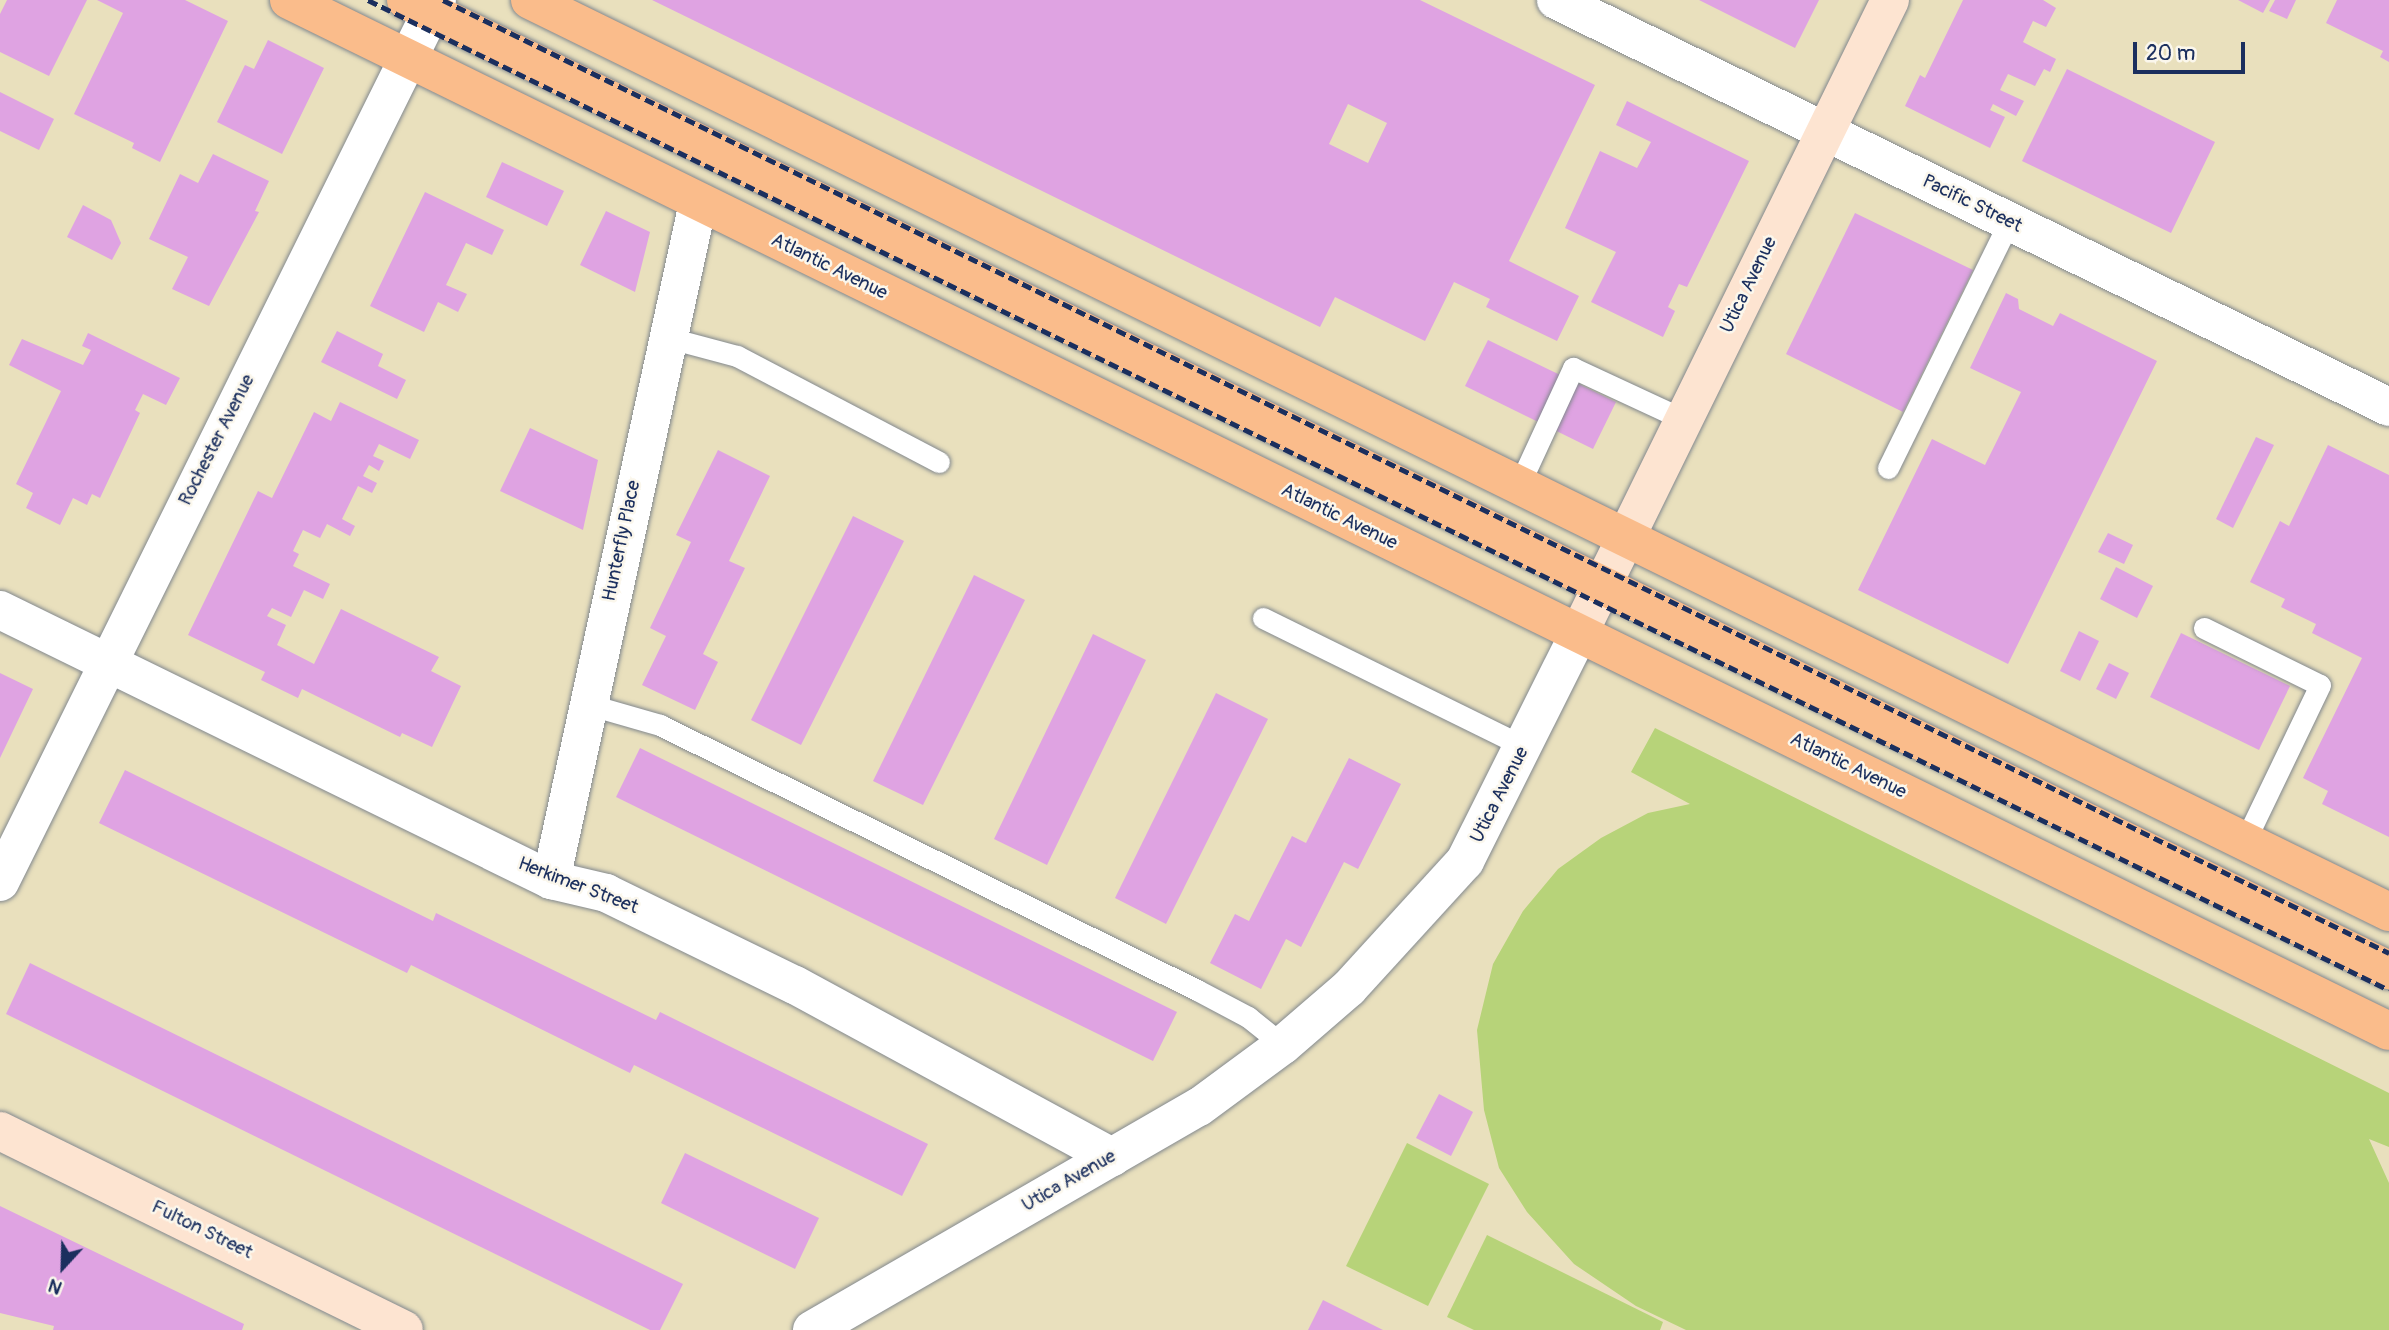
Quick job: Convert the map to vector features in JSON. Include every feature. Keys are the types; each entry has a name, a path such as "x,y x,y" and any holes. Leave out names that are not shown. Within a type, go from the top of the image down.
{"main road":[{"name":"Atlantic Avenue","path":"289,0 2389,1031"},
{"path":"530,0 2389,912"},
{"name":"Utica Avenue","path":"1579,633 1890,0"},
{"path":"425,4 675,131 1343,460 2389,971"},
{"path":"523,117 675,131"},
{"path":"1343,460 1475,463"},
{"path":"1887,785 2037,800"},
{"name":"Fulton Street","path":"0,1131 404,1330"}],"street":[{"name":"Pacific Street","path":"1556,0 2389,407"},
{"name":"Rochester Avenue","path":"0,881 409,58 425,4"},
{"name":"Hunterfly Place","path":"551,880 666,337 698,203"},
{"name":"Herkimer Street","path":"0,610 551,880 606,893 795,985 1112,1157"},
{"name":"Utica Avenue","path":"812,1330 1199,1107 1283,1045 1349,988 1465,861 1525,747 1579,633"}],"lane":[{"path":"1888,468 2010,222"},
{"path":"666,337 737,356 939,462"},
{"path":"1519,485 1573,368 1683,419"},
{"path":"1262,618 1525,747"},
{"path":"2204,628 2320,685 2245,841"},
{"path":"587,704 660,724 1197,990 1248,1017 1283,1045"}],"green space":[{"path":"1655,728 2389,1093 2389,1147 2369,1139 2389,1183 2389,1330 1686,1330 1636,1306 1574,1264 1527,1212 1499,1168 1484,1110 1477,1030 1493,964 1523,911 1558,869 1601,838 1648,813 1690,804 1631,772"},
{"path":"1407,1143 1489,1184 1428,1306 1346,1266"},
{"path":"1487,1235 1663,1322 1660,1330 1474,1330 1447,1317"}],"building":[{"path":"7,0 87,0 49,76 0,52 0,14"},
{"path":"97,0 185,0 228,21 160,162 132,148 134,143 74,114 123,13"},
{"path":"652,0 1420,0 1595,85 1509,261 1579,296 1557,341 1486,307 1490,299 1454,282 1425,341 1335,297 1320,327","holes":["1348,104 1387,123 1368,163 1329,144"]},
{"path":"1699,0 1819,0 1795,48"},
{"path":"1963,0 2043,0 2056,8 2046,27 2033,21 2023,42 2056,59 2050,72 2044,69 2035,86 2008,74 2000,90 2024,101 2016,116 1993,104 1990,110 2005,117 1990,148 1905,106 1920,75 1925,78"},
{"path":"2238,0 2270,0 2263,13"},
{"path":"2275,0 2296,0 2287,19 2269,11"},
{"path":"2337,0 2389,0 2389,62 2380,57 2383,51 2326,23"},
{"path":"268,40 324,68 282,154 217,122 245,65 254,69"},
{"path":"2067,69 2215,142 2171,233 2022,161"},
{"path":"0,92 54,119 39,150 0,131"},
{"path":"1627,101 1749,161 1687,287 1679,284 1668,307 1675,311 1663,337 1591,302 1616,252 1565,228 1600,151 1637,168 1651,142 1616,125"},
{"path":"213,154 269,181 255,211 259,212 209,306 172,289 188,257 149,239 180,174 198,183"},
{"path":"502,162 564,191 547,226 486,197"},
{"path":"425,192 504,230 492,255 466,243 446,285 467,294 458,312 438,302 424,332 370,306"},
{"path":"83,205 111,220 121,243 112,260 67,237"},
{"path":"606,211 650,232 635,292 580,265"},
{"path":"1855,213 1973,270 1903,412 1786,354"},
{"path":"2006,293 2018,299 2019,309 2053,326 2060,313 2157,361 2008,664 1858,590 1932,439 1985,465 2021,392 1970,368"},
{"path":"337,331 383,354 378,366 406,380 397,399 321,362"},
{"path":"88,333 180,378 166,405 143,394 135,410 140,413 100,498 92,494 87,505 73,498 60,525 26,508 33,493 16,484 61,391 9,365 22,339 83,365 91,350 82,346"},
{"path":"1488,340 1616,402 1593,449 1465,386"},
{"path":"340,402 419,440 410,459 379,444 373,456 384,461 379,471 369,465 363,476 377,483 372,493 358,486 342,519 355,526 350,536 327,524 320,538 303,530 293,551 299,554 293,566 330,584 323,599 304,590 291,617 272,608 267,616 286,625 277,645 314,664 341,609 439,657 431,671 461,686 432,747 402,733 400,737 302,689 298,698 261,680 265,672 188,635 258,491 272,498 314,412 331,421"},
{"path":"530,428 598,460 583,530 500,491"},
{"path":"2256,437 2274,445 2233,528 2216,519"},
{"path":"2328,445 2389,475 2389,837 2322,804 2328,791 2303,778 2362,658 2312,633 2316,624 2281,607 2285,599 2250,582 2280,521 2289,526"},
{"path":"718,450 770,476 729,561 745,568 703,654 718,662 695,710 642,685 666,636 650,628 691,542 676,535"},
{"path":"853,516 904,541 801,745 751,720"},
{"path":"2108,533 2133,545 2124,564 2098,552"},
{"path":"2116,567 2153,586 2137,618 2100,599"},
{"path":"974,575 1025,600 923,805 873,781"},
{"path":"2079,631 2099,641 2080,681 2060,671"},
{"path":"2181,633 2290,686 2259,750 2150,697"},
{"path":"1093,634 1146,660 1047,865 994,839"},
{"path":"2109,663 2129,673 2116,699 2096,689"},
{"path":"0,673 33,689 0,758"},
{"path":"1216,693 1268,719 1166,924 1115,898"},
{"path":"640,748 1177,1012 1153,1061 616,797"},
{"path":"1349,758 1401,784 1358,869 1344,862 1301,947 1286,939 1261,989 1210,963 1235,914 1249,921 1292,836 1306,843"},
{"path":"125,770 433,921 436,913 656,1020 660,1012 928,1144 902,1196 634,1065 630,1073 411,965 407,973 99,823"},
{"path":"30,963 683,1284 660,1330 650,1330 6,1014"},
{"path":"1439,1094 1473,1112 1451,1156 1416,1138"},
{"path":"685,1153 819,1218 795,1269 661,1203"},
{"path":"0,1206 244,1324 242,1330 53,1330 54,1326 0,1313"},
{"path":"1323,1300 1383,1330 1308,1330"}],"railway":[{"path":"368,0 2389,990"},
{"path":"443,0 2389,953"}]}
